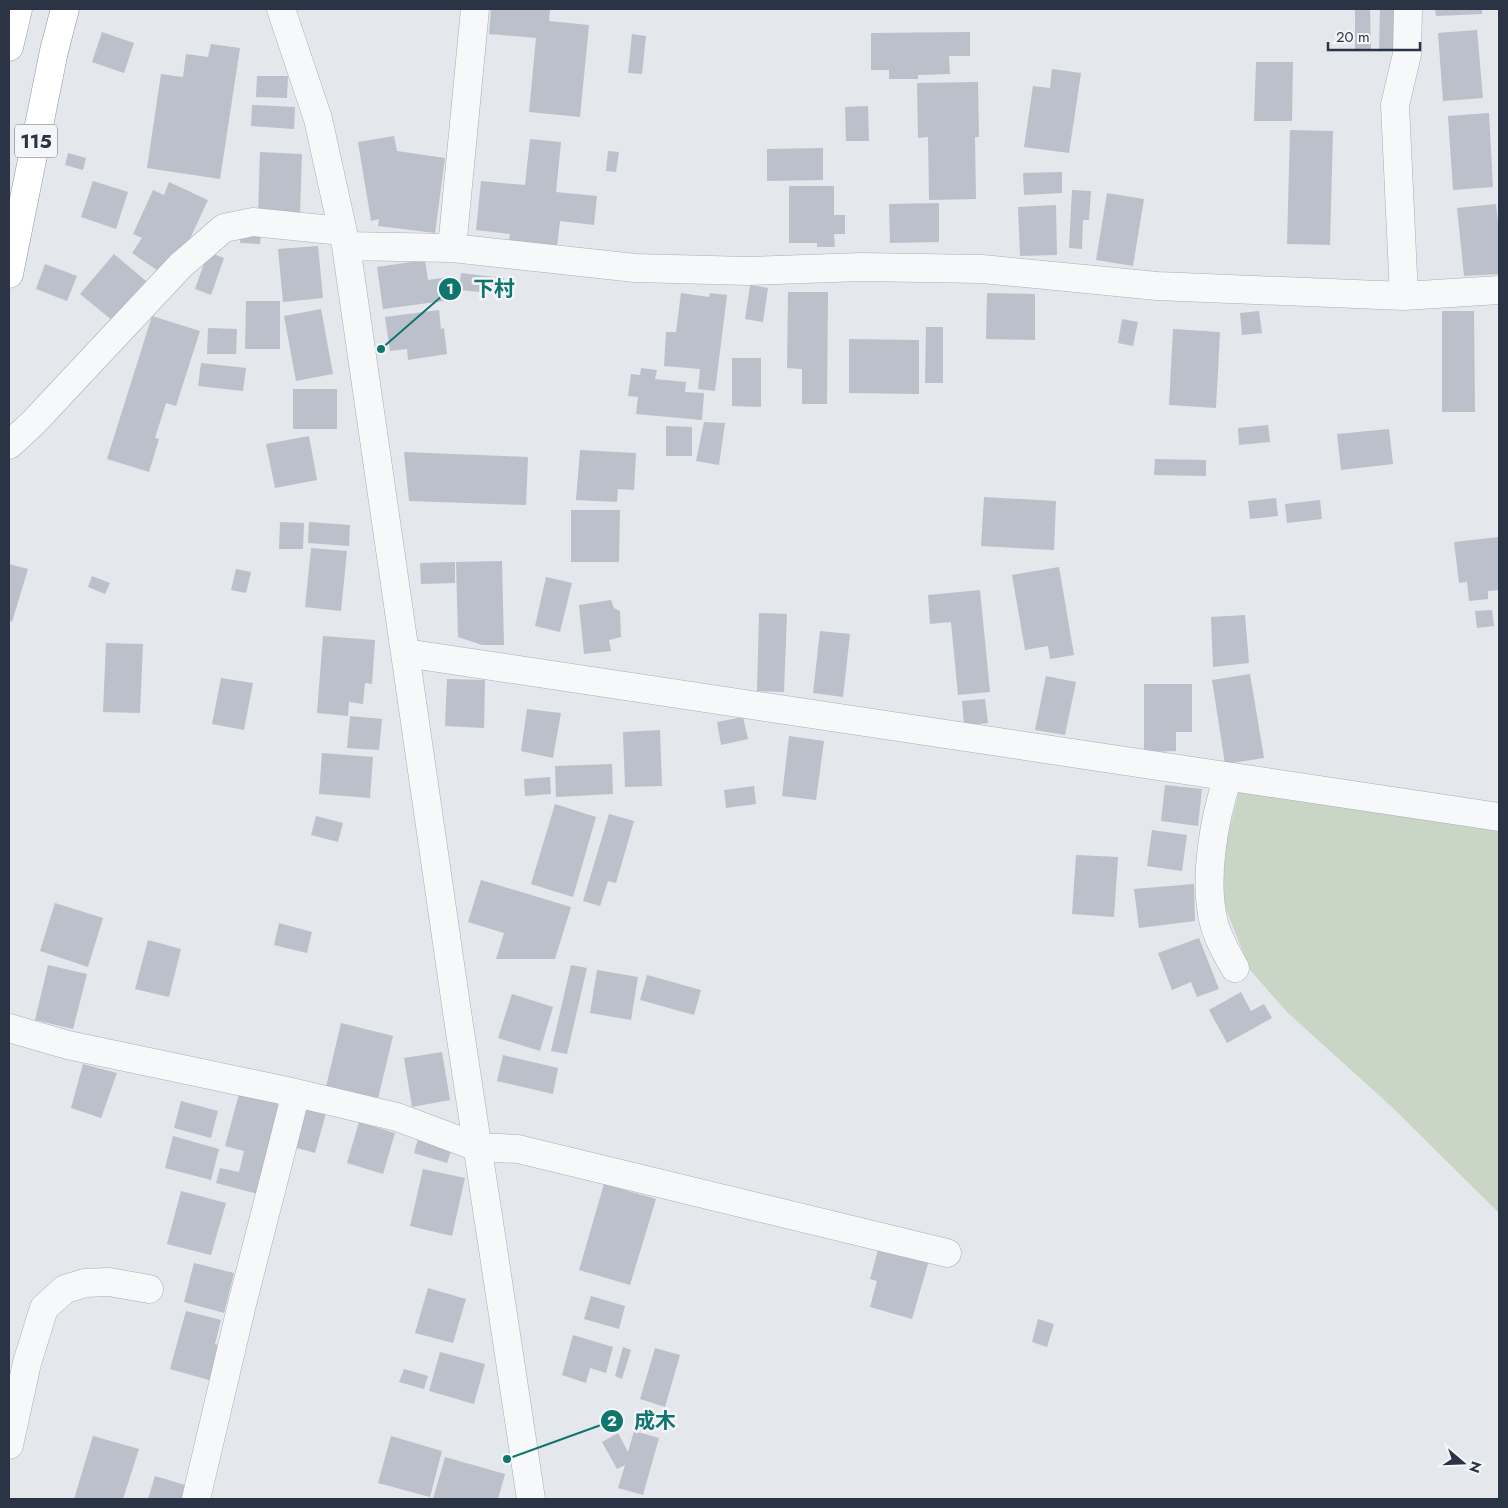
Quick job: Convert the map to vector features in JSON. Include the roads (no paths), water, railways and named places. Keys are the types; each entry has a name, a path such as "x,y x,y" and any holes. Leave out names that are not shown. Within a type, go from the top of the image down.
{"highway":[{"path":"9,47 18,9"},
{"name":"115","path":"9,274 54,52 65,9"}],"street":[{"path":"281,9 318,119 344,238 477,1147 531,1499"},
{"path":"452,248 475,9"},
{"path":"1404,296 1395,105 1407,54 1408,9"},
{"path":"9,445 33,423 181,265 224,228 253,222 344,238 635,268 748,271 861,267 982,270 1157,286 1404,296 1499,290"},
{"path":"405,653 1499,818"},
{"path":"1228,777 1222,794 1211,859 1210,900 1214,923 1224,949 1235,968"},
{"path":"9,1028 68,1045 296,1092 397,1117 477,1147 518,1149 947,1254"},
{"path":"196,1499 242,1304 296,1092"},
{"path":"9,1445 27,1363 44,1308 64,1290 85,1283 109,1282 150,1289"}],"place":[{"name":"下村","path":"381,349"},
{"name":"成木","path":"507,1459"}]}
